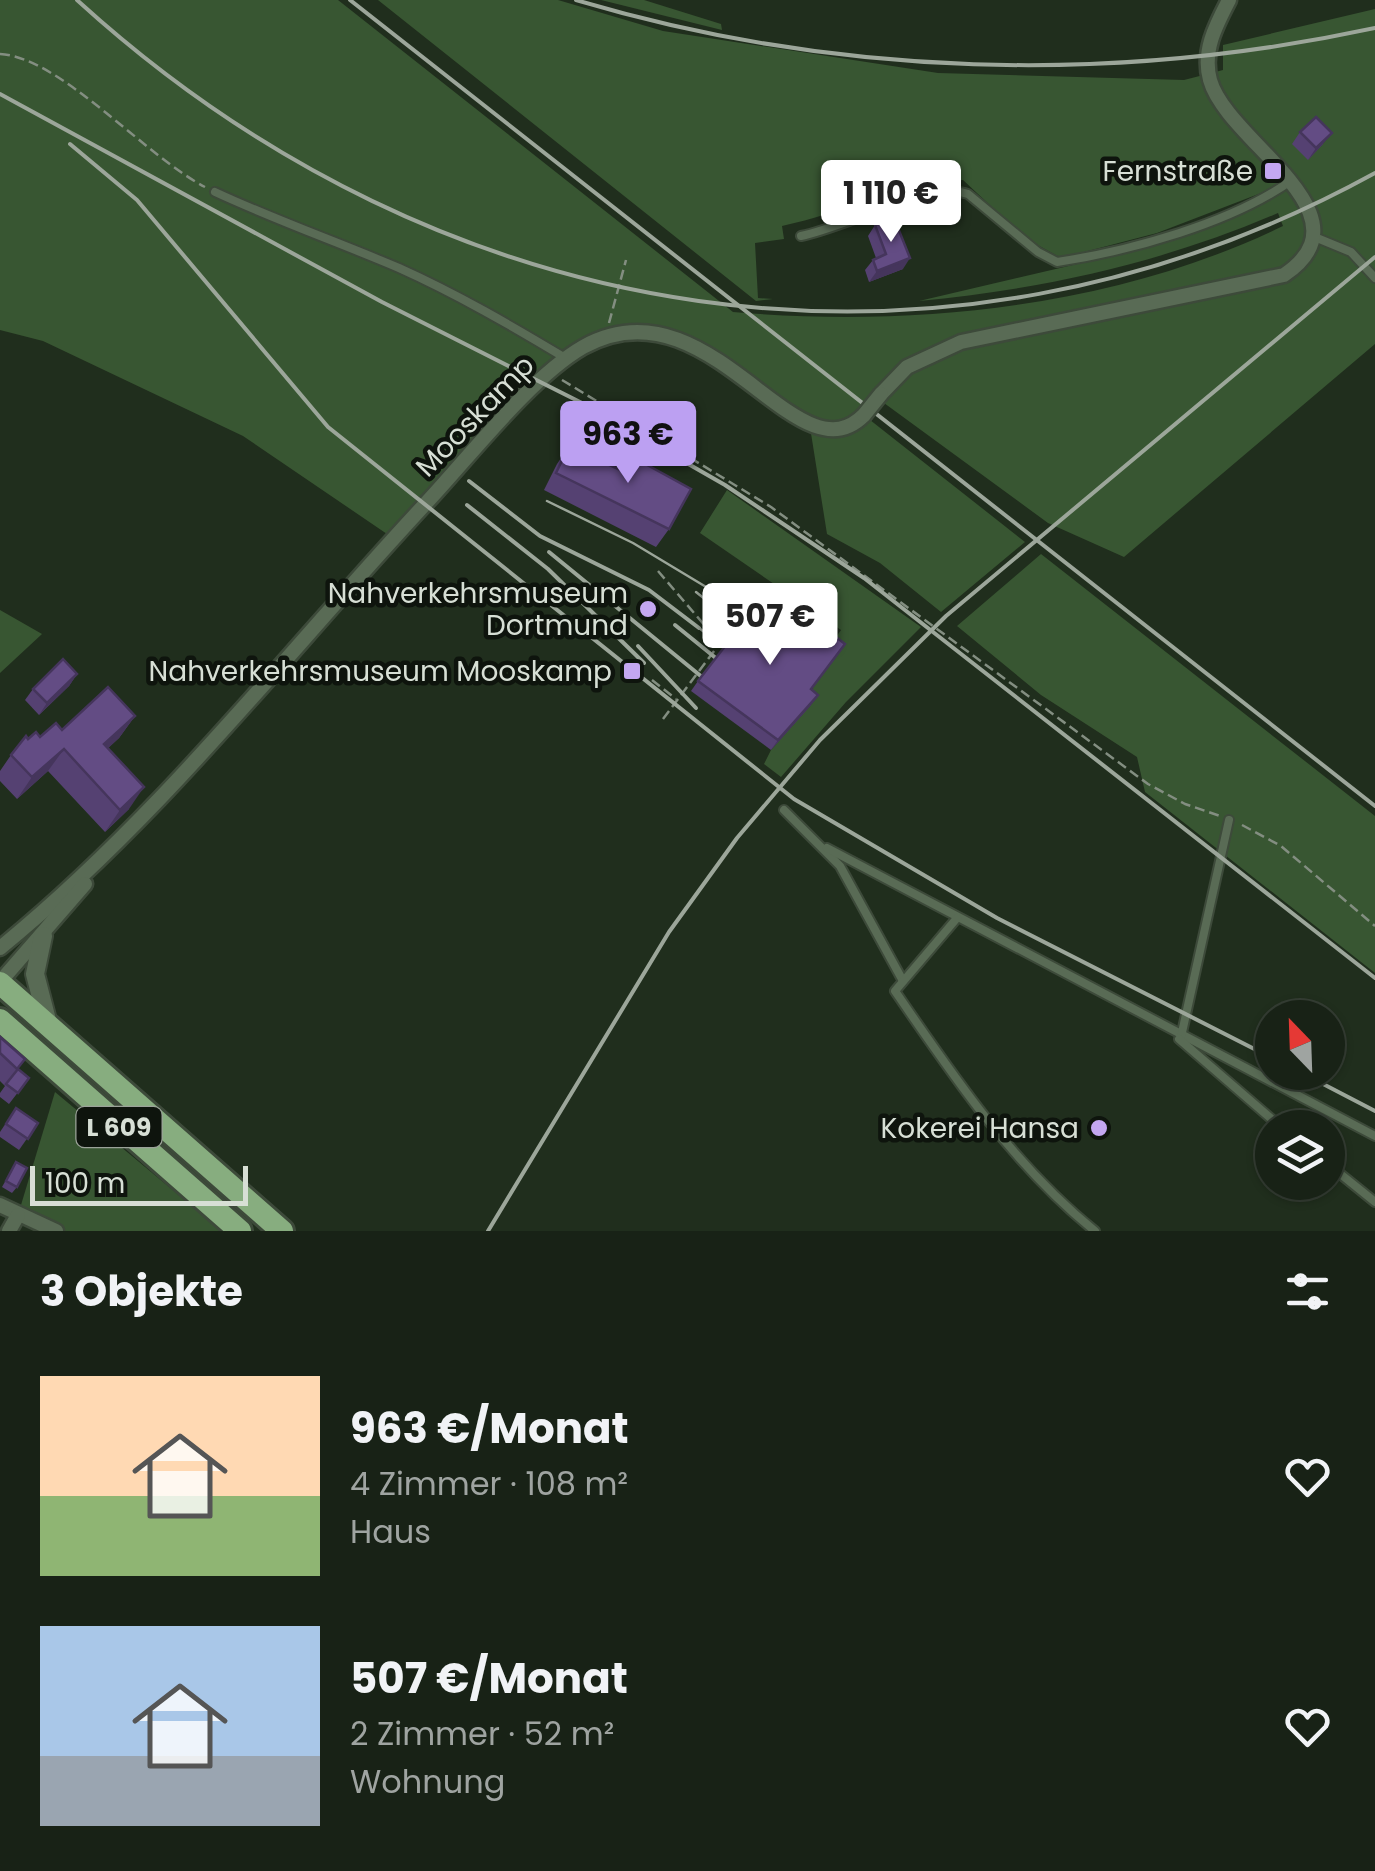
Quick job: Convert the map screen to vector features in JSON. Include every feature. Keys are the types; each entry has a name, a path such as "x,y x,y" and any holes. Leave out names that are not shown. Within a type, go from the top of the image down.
{"main road":[{"name":"L 609","path":"0,982 49,1030 282,1231"},
{"name":"L 609","path":"0,1020 240,1231"}],"street":[{"path":"1228,0 1211,39 1209,79 1227,112 1292,180 1313,210 1318,238"},
{"name":"Mooskamp","path":"0,982 43,936 96,866 417,512 566,359 618,334 658,333 691,342 810,426 843,430 864,415 919,360 961,342 1284,275 1308,257 1318,238"},
{"name":"Mooskamp","path":"0,948 96,866"},
{"path":"43,936 35,974 49,1030"},
{"path":"0,1205 56,1231"},
{"path":"9,1231 18,1214"}],"lane":[{"path":"801,236 854,223 930,192 955,189 968,194 1038,252 1058,262 1156,239 1245,206 1292,180"},
{"path":"215,192 433,284 566,359"},
{"path":"1318,238 1351,252 1375,278"},
{"path":"784,810 826,848 1170,1032 1375,1136"},
{"path":"1181,1037 1229,820"},
{"path":"826,848 903,981"},
{"path":"958,918 895,990 952,1074 1058,1201 1095,1231"},
{"path":"1170,1032 1261,1110"},
{"path":"1345,1178 1375,1202"}],"path":[{"path":"0,54 33,61 150,153 215,192"},
{"path":"604,339 626,260"},
{"path":"552,371 586,398 771,507 1148,784 1281,846 1375,926"},
{"path":"658,571 720,643"},
{"path":"663,719 746,610"},
{"path":"694,678 696,685"},
{"path":"652,680 677,700"}],"green space":[{"path":"0,0 338,0 733,312 873,317 1014,305 1084,293 1219,254 1283,226 1278,213 1191,246 1102,271 1012,289 919,301 1120,254 1272,197 1269,190 1157,233 1061,258 1025,238 963,180 940,182 782,226 784,239 755,243 758,298 773,299 756,301 378,0 558,0 663,31 938,73 1184,80 1223,70 1223,45 1375,9 1375,344 1124,557 1048,523 884,403 865,416 1025,542 941,612 880,563 827,534 810,427 722,363 697,348 647,329 604,330 555,362 387,534 243,436 43,341 0,330"},
{"path":"601,0 644,0 721,24 722,30"},
{"path":"727,490 921,627 846,702 781,777 764,764 771,750 810,705 813,687 838,654 829,647 841,630 700,533"},
{"path":"1041,554 1375,816 1375,973 1145,792 1137,757 1041,695 957,626"},
{"path":"0,610 42,634 0,673"},
{"path":"55,1092 222,1231 56,1231 18,1215"}],"building":[{"path":"1316,117 1332,133 1316,148 1300,132"},
{"path":"894,218 910,258 877,271 873,260 886,254 875,225"},
{"path":"569,446 631,475 638,460 691,489 669,529 556,473"},
{"path":"764,596 829,646 836,637 845,644 811,689 818,695 778,740 698,681"},
{"path":"63,659 77,674 47,703 33,689"},
{"path":"108,687 135,716 104,744 144,787 120,810 64,749 32,777 11,755 26,736 28,739 36,732 40,737 56,723 62,730"},
{"path":"0,1037 25,1059 17,1069 0,1053"},
{"path":"18,1069 29,1078 18,1093 6,1084"},
{"path":"16,1108 38,1123 28,1139 6,1124"},
{"path":"16,1162 27,1168 17,1187 6,1181"}],"tram line":[{"path":"547,501 633,543 751,614"},
{"path":"696,592 740,627"},
{"path":"699,628 747,665"}],"railway":[{"path":"77,0 219,113 372,201 532,264 699,301 868,311 1039,294 1209,248 1375,173"},
{"path":"350,0 1375,806"},
{"path":"576,0 674,26 773,45 873,58 974,64 1175,58 1375,28"},
{"path":"0,94 382,302 580,402 725,485 864,578 1375,978"},
{"path":"70,144 137,200 328,427 794,799 997,918 1255,1049"},
{"path":"488,1231 669,932 737,838 820,740 946,616 1375,257"},
{"path":"469,481 540,536 649,590 699,628"},
{"path":"467,505 548,569 644,663"},
{"path":"549,552 702,677"},
{"path":"675,625 717,659"},
{"path":"638,646 696,708"},
{"path":"1335,1090 1375,1111"}],"place":[{"name":"Fernstraße","path":"1273,171"},
{"name":"Nahverkehrsmuseum Dortmund","path":"648,609"},
{"name":"Nahverkehrsmuseum Mooskamp","path":"632,671"},
{"name":"Kokerei Hansa","path":"1099,1128"}]}
